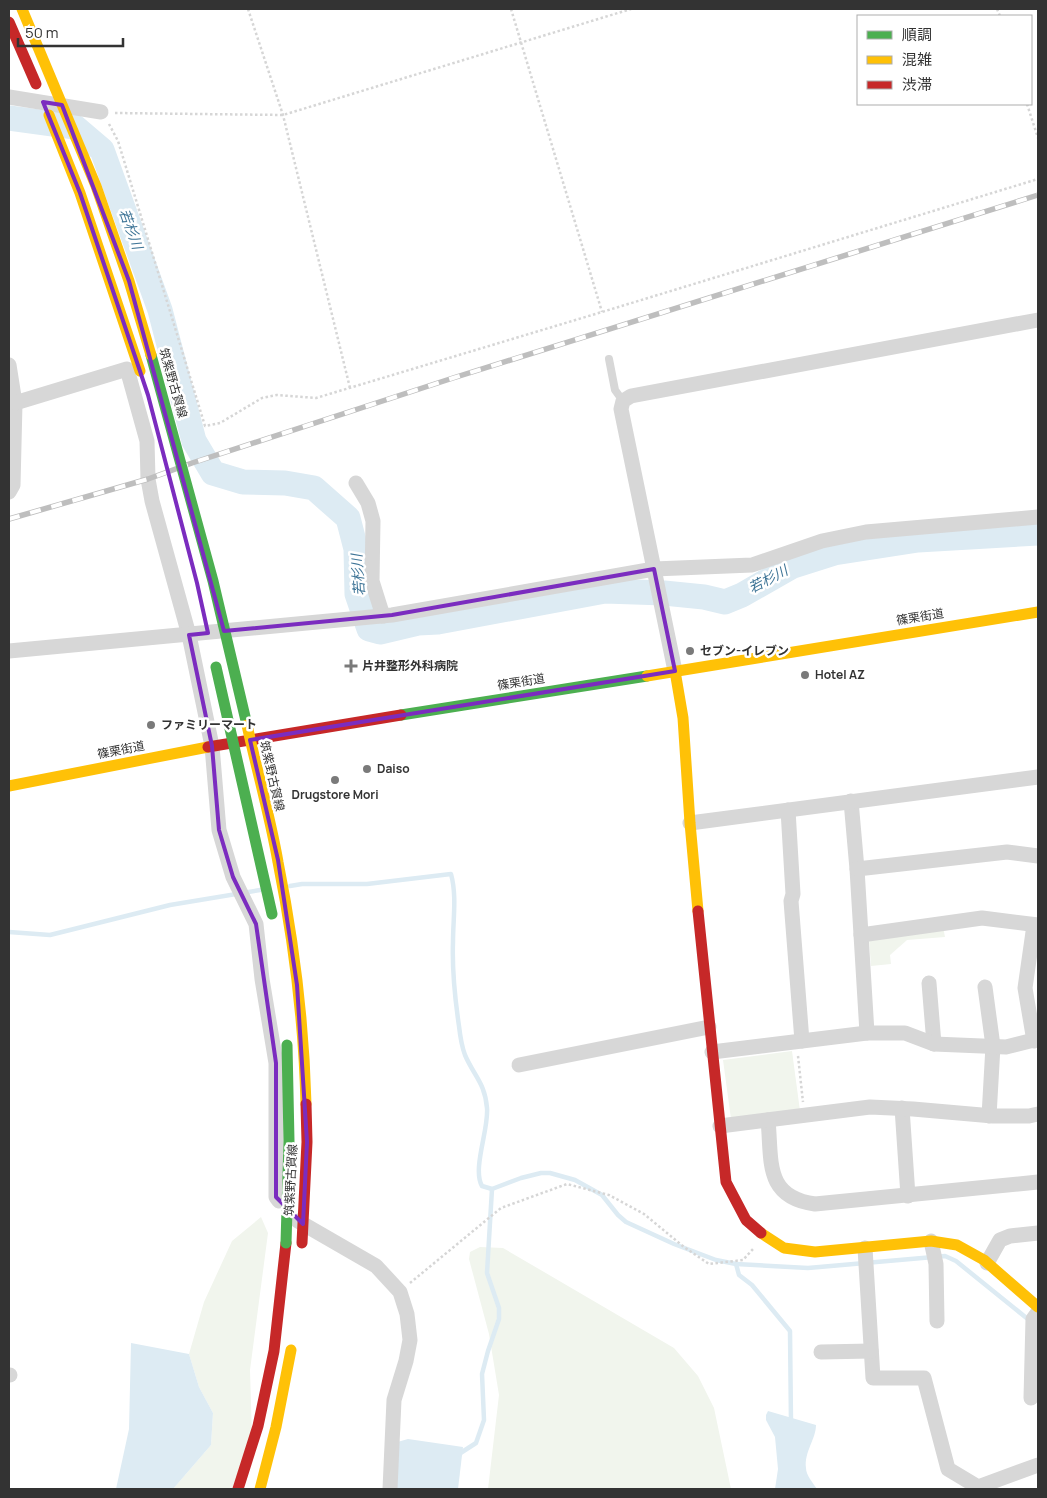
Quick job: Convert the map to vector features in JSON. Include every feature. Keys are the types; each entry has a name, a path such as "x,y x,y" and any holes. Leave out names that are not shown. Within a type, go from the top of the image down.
{"main road":[{"name":"筑紫野古賀線","path":"22,9 96,186 132,290 162,393 212,581 278,860 296,976 305,1066 307,1142 301,1248"},
{"path":"9,22 80,193 145,386"},
{"name":"篠栗街道","path":"9,786 212,746 1038,612"},
{"path":"205,622 210,641"},
{"path":"214,661 274,926"},
{"path":"675,671 683,718 690,823 726,1182 746,1220 765,1237 784,1248 814,1252 931,1241 947,1242 965,1248 987,1262 1038,1307"},
{"name":"筑紫野古賀線","path":"238,1489 258,1426 274,1351 286,1243 289,1141 286,1037"},
{"path":"260,1489 276,1427 292,1336"}],"street":[{"path":"9,97 102,112"},
{"path":"675,671 622,408 623,401 631,396 1038,320"},
{"path":"9,366 15,403 13,485 9,492"},
{"path":"15,403 127,369 147,441 148,479 152,501 189,635 212,746 219,830 233,877 256,924 262,979 276,1063 276,1197 293,1218 376,1266 400,1292 407,1314 410,1340 406,1361 394,1400 390,1489"},
{"path":"356,483 368,503 373,521 372,581 383,616"},
{"path":"9,651 383,616 654,569 752,565 822,541 866,532 1038,517"},
{"path":"690,823 1038,777"},
{"path":"851,801 867,1033"},
{"path":"788,810 793,894 791,901 800,1041"},
{"path":"857,869 1007,852 1038,856"},
{"path":"712,1052 867,1033 905,1033 934,1044 1014,1046 1036,1040 1025,988 1036,925 982,918 861,935"},
{"path":"929,983 934,1044"},
{"path":"985,987 993,1046 989,1116"},
{"path":"519,1065 709,1027"},
{"path":"720,1126 870,1107 989,1116 1029,1116 1038,1114"},
{"path":"902,1108 908,1196"},
{"path":"768,1120 774,1175 779,1188 790,1197 804,1202 815,1204 1038,1182"},
{"path":"987,1262 1000,1240 1010,1236 1038,1233"},
{"path":"931,1241 936,1264 937,1321"},
{"path":"865,1248 873,1378 924,1378 948,1469 978,1487 1038,1465"},
{"path":"1031,1398 1033,1319 1038,1312"},
{"path":"821,1352 871,1351"}],"lane":[{"path":"609,359 615,390 623,401"}],"path":[{"path":"248,9 283,116 350,388"},
{"path":"511,9 602,312"},
{"path":"102,112 283,116 631,9"},
{"path":"1027,105 1038,138"},
{"path":"102,112 118,141 205,426 220,423 262,398 277,394 316,398 1038,179"},
{"path":"800,1041 805,1116"},
{"path":"400,1292 501,1208 567,1184 609,1195 644,1214 684,1247 709,1264 744,1260 765,1237"}],"highlighted area":[{"path":"43,102 62,105 129,281 224,631 392,615 654,569 675,671 250,740 278,860 297,985 307,1142 303,1224 276,1197 276,1063 256,924 233,877 219,830 212,746 189,635 208,633 197,583 148,395 80,193"}],"shaded area":[{"path":"943,927 945,937 907,940 890,955 891,964 871,966 869,939"},
{"path":"792,1051 800,1111 731,1119 723,1060"},
{"path":"261,1217 268,1233 250,1370 252,1437 232,1489 173,1489 211,1445 213,1413 199,1387 189,1354 204,1302 232,1241"},
{"path":"480,1247 503,1248 674,1348 698,1376 714,1408 731,1489 488,1489 499,1395 489,1334 469,1259 470,1252"},
{"path":"131,1343 189,1354 199,1387 213,1413 211,1445 173,1489 116,1489 129,1429"},
{"path":"768,1411 816,1425 808,1451 806,1468 810,1479 817,1489 775,1489 778,1469 775,1437 766,1420"},
{"path":"408,1439 463,1447 458,1489 395,1489 394,1443"}],"waterway":[{"name":"若杉川","path":"9,118 75,127 102,150 160,310 194,441 213,473 243,482 285,483 314,488 348,518 356,549 357,594 369,629 380,632 418,623 438,622 605,591 664,593 704,597 725,602 742,595 793,566 834,553 918,540 1038,533"},
{"path":"290,886 302,884 367,884 451,874 454,899 453,973 460,1033 465,1055 482,1086 487,1108 479,1170 479,1179 482,1186 492,1189 541,1173 550,1173 575,1180 602,1195 626,1222 674,1244 716,1260 736,1264 739,1275 752,1285 790,1331 791,1423"},
{"path":"9,932 50,935 170,905 260,890"},
{"path":"459,1454 476,1443 484,1420 482,1374 499,1319 499,1308 487,1273 492,1189"},
{"path":"736,1264 808,1268 945,1256 956,1261 1029,1320"}],"railway":[{"path":"9,519 148,479 453,378 1038,195"}],"traffic: fast":[{"path":"151,355 213,581 247,725"},
{"path":"216,667 272,914"},
{"path":"401,715 647,676"},
{"path":"286,1243 289,1141 287,1045"}],"traffic: slow":[{"path":"22,9 96,186 129,281 151,355"},
{"path":"49,115 80,193 140,371"},
{"path":"647,676 1038,612"},
{"path":"675,671 683,718 698,911"},
{"path":"247,725 271,828 289,922 300,1013 306,1104"},
{"path":"9,786 208,747"},
{"path":"761,1233 784,1248 815,1252 931,1241 957,1245 984,1260 1038,1307"},
{"path":"260,1489 276,1427 291,1350"}],"traffic: jam":[{"path":"9,22 36,84"},
{"path":"208,747 401,715"},
{"path":"698,911 726,1182 746,1220 761,1233"},
{"path":"302,1243 307,1142 306,1104"},
{"path":"238,1489 258,1426 274,1351 286,1243"}],"place":[{"name":"セブン-イレブン","path":"690,651"},
{"name":"片井整形外科病院","path":"351,666"},
{"name":"Hotel AZ","path":"805,675"},
{"name":"ファミリーマート","path":"151,725"},
{"name":"Daiso","path":"367,769"},
{"name":"Drugstore Mori","path":"335,780"}]}
